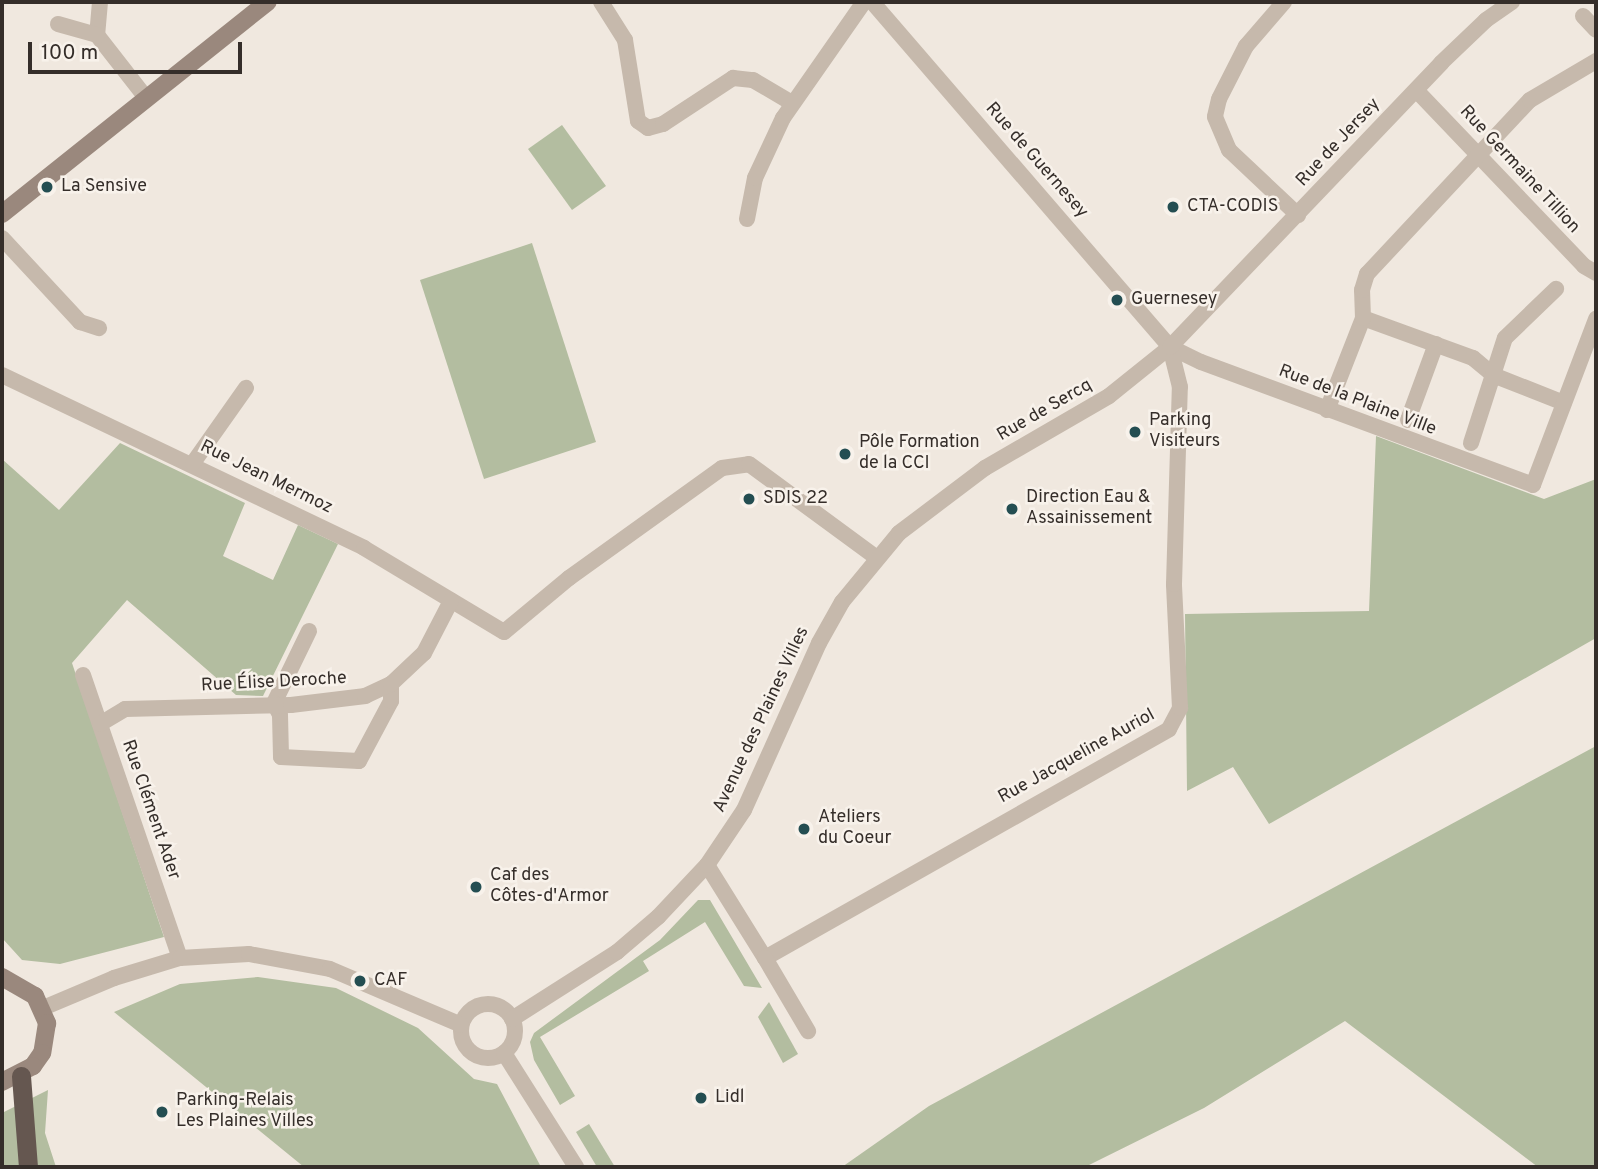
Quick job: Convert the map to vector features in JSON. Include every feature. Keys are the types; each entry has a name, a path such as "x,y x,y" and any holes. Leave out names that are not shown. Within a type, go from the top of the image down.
{"highway":[{"path":"21,1076 28,1167"}],"main road":[{"path":"2,214 268,2"},
{"path":"2,977 25,986 43,1008 47,1038 42,1053 21,1076 2,1082"}],"street":[{"path":"97,35 100,2"},
{"path":"601,2 625,40 638,121 648,128 663,124 733,78 753,80 792,103"},
{"path":"747,219 755,178 792,103 864,2"},
{"name":"Rue de Guernesey","path":"872,2 1170,347"},
{"path":"1284,2 1246,46 1219,99 1214,117 1229,150 1298,215"},
{"name":"Rue de Jersey","path":"1170,347 1416,90 1486,20 1512,2"},
{"path":"1583,16 1596,30"},
{"path":"58,24 97,35 147,99"},
{"path":"1327,410 1363,318 1362,290 1367,274 1477,152 1530,100 1596,61"},
{"name":"Rue Germaine Tillion","path":"1416,90 1590,270"},
{"path":"2,238 80,322 99,328"},
{"path":"1590,270 1596,253"},
{"path":"1471,443 1505,338 1556,289"},
{"path":"1363,318 1474,358 1493,374 1564,403 1596,319"},
{"path":"1408,420 1436,344"},
{"name":"Rue de la Plaine Ville","path":"1170,347 1327,410 1533,485 1564,403"},
{"name":"Rue de Sercq","path":"827,628 898,533 948,493 1092,407 1170,347"},
{"name":"Rue Jacqueline Auriol","path":"765,958 1175,721 1182,696 1174,584 1180,387 1170,347"},
{"name":"Rue Jean Mermoz","path":"2,375 193,463 364,548 504,632 592,561 722,468 749,464 877,558"},
{"path":"193,463 246,388"},
{"name":"Rue Élise Deroche","path":"100,724 125,709 338,702 391,684 424,653 451,601"},
{"name":"Avenue des Plaines Villes","path":"512,1019 617,952 658,917 706,865 744,810 827,628"},
{"path":"309,631 274,704 280,715 281,757 359,761 391,701 391,684"},
{"name":"Rue Clément Ader","path":"83,675 180,958"},
{"path":"706,865 808,1031"},
{"path":"43,1008 114,978 180,958 248,954 295,961 381,988 461,1025 469,1051 486,1058 504,1053 515,1034 512,1019 490,1004 472,1009 461,1025"},
{"path":"504,1053 576,1167"}],"green space":[{"path":"562,125 606,186 572,210 528,149"},
{"path":"532,243 596,442 484,479 420,280"},
{"path":"1376,436 1544,499 1596,479 1596,638 1269,824 1233,767 1187,791 1185,614 1369,611"},
{"path":"120,443 245,503 223,556 273,580 298,525 338,544 263,696 236,695 127,600 72,663 164,937 60,964 22,960 2,938 2,459 59,510"},
{"path":"1596,746 1596,1167 1538,1167 1345,1021 1204,1108 1085,1167 842,1167 929,1106"},
{"path":"698,900 710,900 762,988 744,986 705,922 643,961 649,971 540,1037 575,1096 560,1105 534,1060 530,1042 534,1033 660,940"},
{"path":"258,977 336,988 418,1028 474,1079 497,1084 541,1167 304,1167 114,1012 180,984"},
{"path":"769,1002 798,1054 783,1063 758,1017"},
{"path":"48,1090 45,1133 56,1167 2,1167 2,1113"},
{"path":"589,1124 615,1167 597,1167 576,1132"}],"place":[{"name":"La Sensive","path":"47,187"},
{"name":"CTA-CODIS","path":"1173,207"},
{"name":"Guernesey","path":"1117,300"},
{"name":"Parking Visiteurs","path":"1135,432"},
{"name":"Pôle Formation de la CCI","path":"845,454"},
{"name":"SDIS 22","path":"749,499"},
{"name":"Direction Eau & Assainissement","path":"1012,509"},
{"name":"Ateliers du Coeur","path":"804,829"},
{"name":"Caf des Côtes-d'Armor","path":"476,887"},
{"name":"CAF","path":"360,981"},
{"name":"Lidl","path":"701,1098"},
{"name":"Parking-Relais Les Plaines Villes","path":"162,1112"}]}
